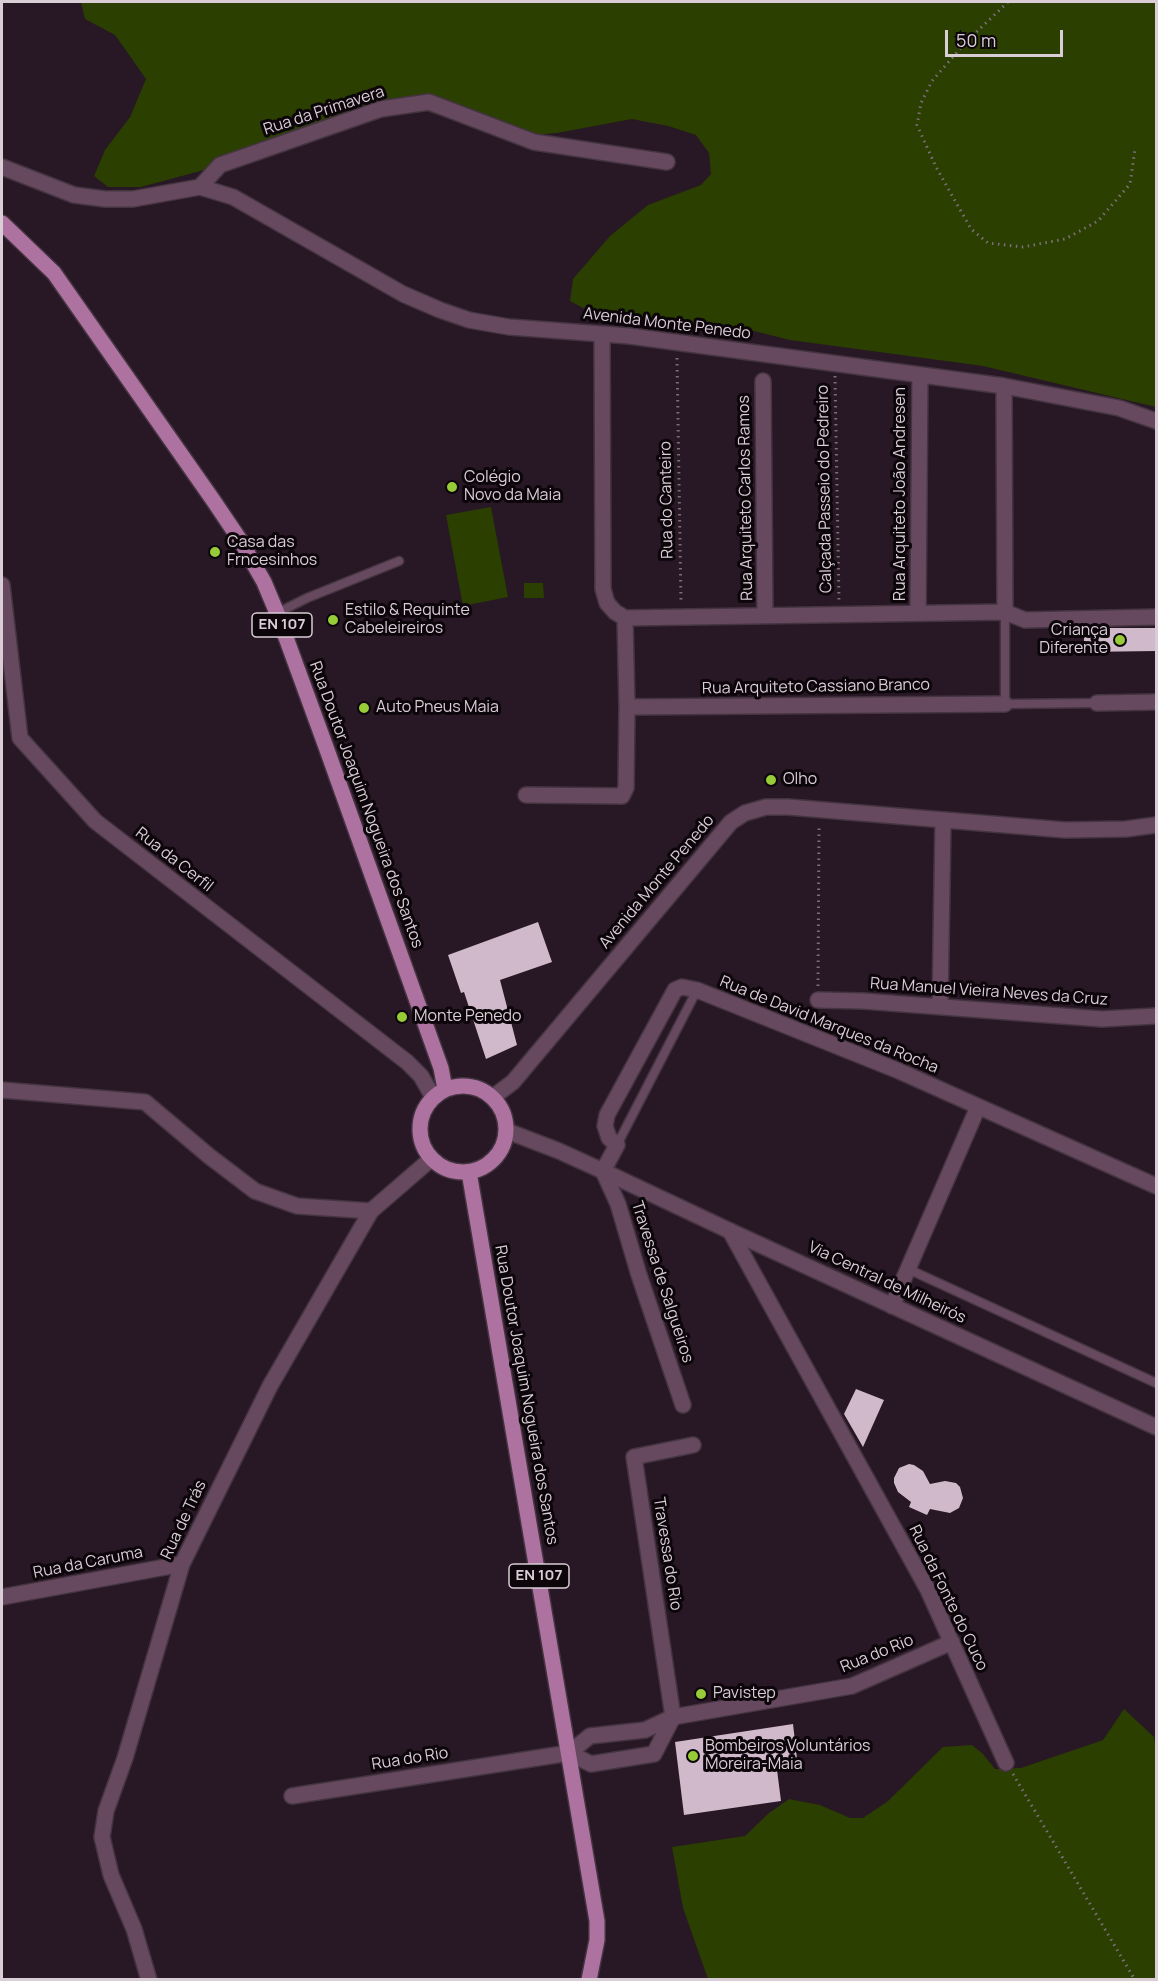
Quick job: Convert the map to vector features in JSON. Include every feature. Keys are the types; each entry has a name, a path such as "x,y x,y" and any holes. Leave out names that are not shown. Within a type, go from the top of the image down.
{"main road":[{"name":"Rua Doutor Joaquim Nogueira dos Santos","path":"2,223 54,273 240,540 264,582 278,613 437,1057 439,1093"},
{"path":"465,1085 475,1087 493,1097 503,1113 507,1131 499,1154 491,1163 469,1172 448,1170 431,1159 425,1151 420,1132 423,1113 439,1093 465,1085"},
{"name":"Rua Doutor Joaquim Nogueira dos Santos","path":"469,1172 597,1920 597,1940 589,1980"}],"street":[{"name":"Rua da Primavera","path":"200,187 220,165 381,109 429,102 534,142 667,162"},
{"path":"2,167 74,195 105,199 133,199 200,187"},
{"name":"Avenida Monte Penedo","path":"200,187 232,197 403,294 469,320 509,327 677,342 1004,386 1119,408 1156,421"},
{"path":"602,334 603,589 607,603 625,618 1005,612 1025,620 1156,617"},
{"name":"Rua Arquiteto João Andresen","path":"918,613 920,375"},
{"name":"Rua Arquiteto Carlos Ramos","path":"763,381 765,616"},
{"path":"1004,386 1005,612"},
{"name":"Rua da Cerfil","path":"2,585 20,738 95,822 407,1062 439,1093"},
{"path":"526,795 622,796 626,788 625,618"},
{"path":"1098,703 1156,702"},
{"name":"Rua Arquiteto Cassiano Branco","path":"627,707 1005,704"},
{"name":"Avenida Monte Penedo","path":"493,1097 513,1082 731,822 745,813 766,807 819,809 1065,830 1126,829 1156,825"},
{"path":"940,1007 943,820"},
{"name":"Rua de David Marques da Rocha","path":"616,1145 609,1138 606,1126 607,1115 675,990 682,987 697,990 899,1071 1156,1186"},
{"name":"Rua Manuel Vieira Neves da Cruz","path":"818,1000 863,1001 1102,1019 1156,1016"},
{"path":"2,1090 145,1102 255,1191 297,1206 371,1211"},
{"path":"892,1306 978,1107"},
{"name":"Via Central de Milheirós","path":"507,1131 559,1150 892,1306 1156,1426"},
{"path":"603,1171 616,1145"},
{"name":"Rua de Trás","path":"149,1980 134,1929 111,1875 102,1837 106,1811 125,1758 182,1564 270,1386 371,1211 431,1159"},
{"name":"Travessa de Salgueiros","path":"603,1171 618,1204 639,1275 683,1405"},
{"name":"Rua da Fonte do Cuco","path":"730,1231 928,1590 1006,1763"},
{"name":"Travessa do Rio","path":"673,1717 634,1457 693,1445"},
{"name":"Rua da Caruma","path":"2,1597 182,1564"},
{"name":"Rua do Rio","path":"292,1796 569,1753 590,1736 645,1730 673,1717 852,1686 952,1642"},
{"name":"Rua do Rio","path":"569,1753 591,1764 654,1754 673,1717"}],"lane":[{"path":"278,613 307,598 399,561"},
{"path":"1005,612 1005,704 1098,703"},
{"path":"616,1145 697,990"},
{"path":"908,1269 1156,1383"}],"path":[{"path":"1008,2 966,42 932,81 921,103 917,125 936,167 971,229 988,243 1023,247 1065,239 1098,221 1130,184 1135,149"},
{"name":"Rua do Canteiro","path":"677,342 681,617"},
{"name":"Calçada Passeio do Pedreiro","path":"834,363 839,614"},
{"path":"818,1000 819,809"},
{"path":"1006,1763 1135,1980"}],"green space":[{"path":"81,2 1156,2 1156,407 983,366 790,340 750,330 605,320 570,301 573,279 610,236 648,205 701,185 711,174 709,153 696,135 668,126 632,119 557,133 510,137 396,102 360,106 319,128 230,163 141,187 108,187 94,176 105,150 130,117 146,79 115,35 85,19"},
{"path":"491,507 508,597 463,606 446,515"},
{"path":"524,583 543,583 544,598 524,598"},
{"path":"1124,1709 1154,1737 1156,1751 1156,1979 708,1979 683,1908 672,1847 745,1836 769,1813 789,1799 820,1805 850,1818 863,1818 888,1801 943,1747 972,1745 995,1769 1021,1768 1103,1740"}],"building":[{"name":"Criança Diferente","path":"1084,628 1156,628 1156,651 1084,652"},
{"path":"538,922 552,962 500,980 517,1045 486,1059 464,992 461,993 448,955"},
{"path":"856,1389 884,1400 863,1447 844,1414"},
{"path":"909,1464 923,1471 930,1484 945,1481 956,1483 960,1487 963,1498 959,1508 950,1513 930,1509 927,1515 909,1507 911,1502 898,1492 894,1478 899,1468"},
{"path":"793,1724 797,1759 776,1762 781,1801 684,1815 675,1742"}],"place":[{"name":"Colégio Novo da Maia","path":"452,487"},
{"name":"Casa das Frncesinhos","path":"215,552"},
{"name":"Estilo & Requinte Cabeleireiros","path":"333,620"},
{"name":"Criança Diferente","path":"1120,640"},
{"name":"Auto Pneus Maia","path":"364,708"},
{"name":"Olho","path":"771,780"},
{"name":"Monte Penedo","path":"402,1017"},
{"name":"Pavistep","path":"701,1694"},
{"name":"Bombeiros Voluntários Moreira-Maia","path":"693,1756"}]}
